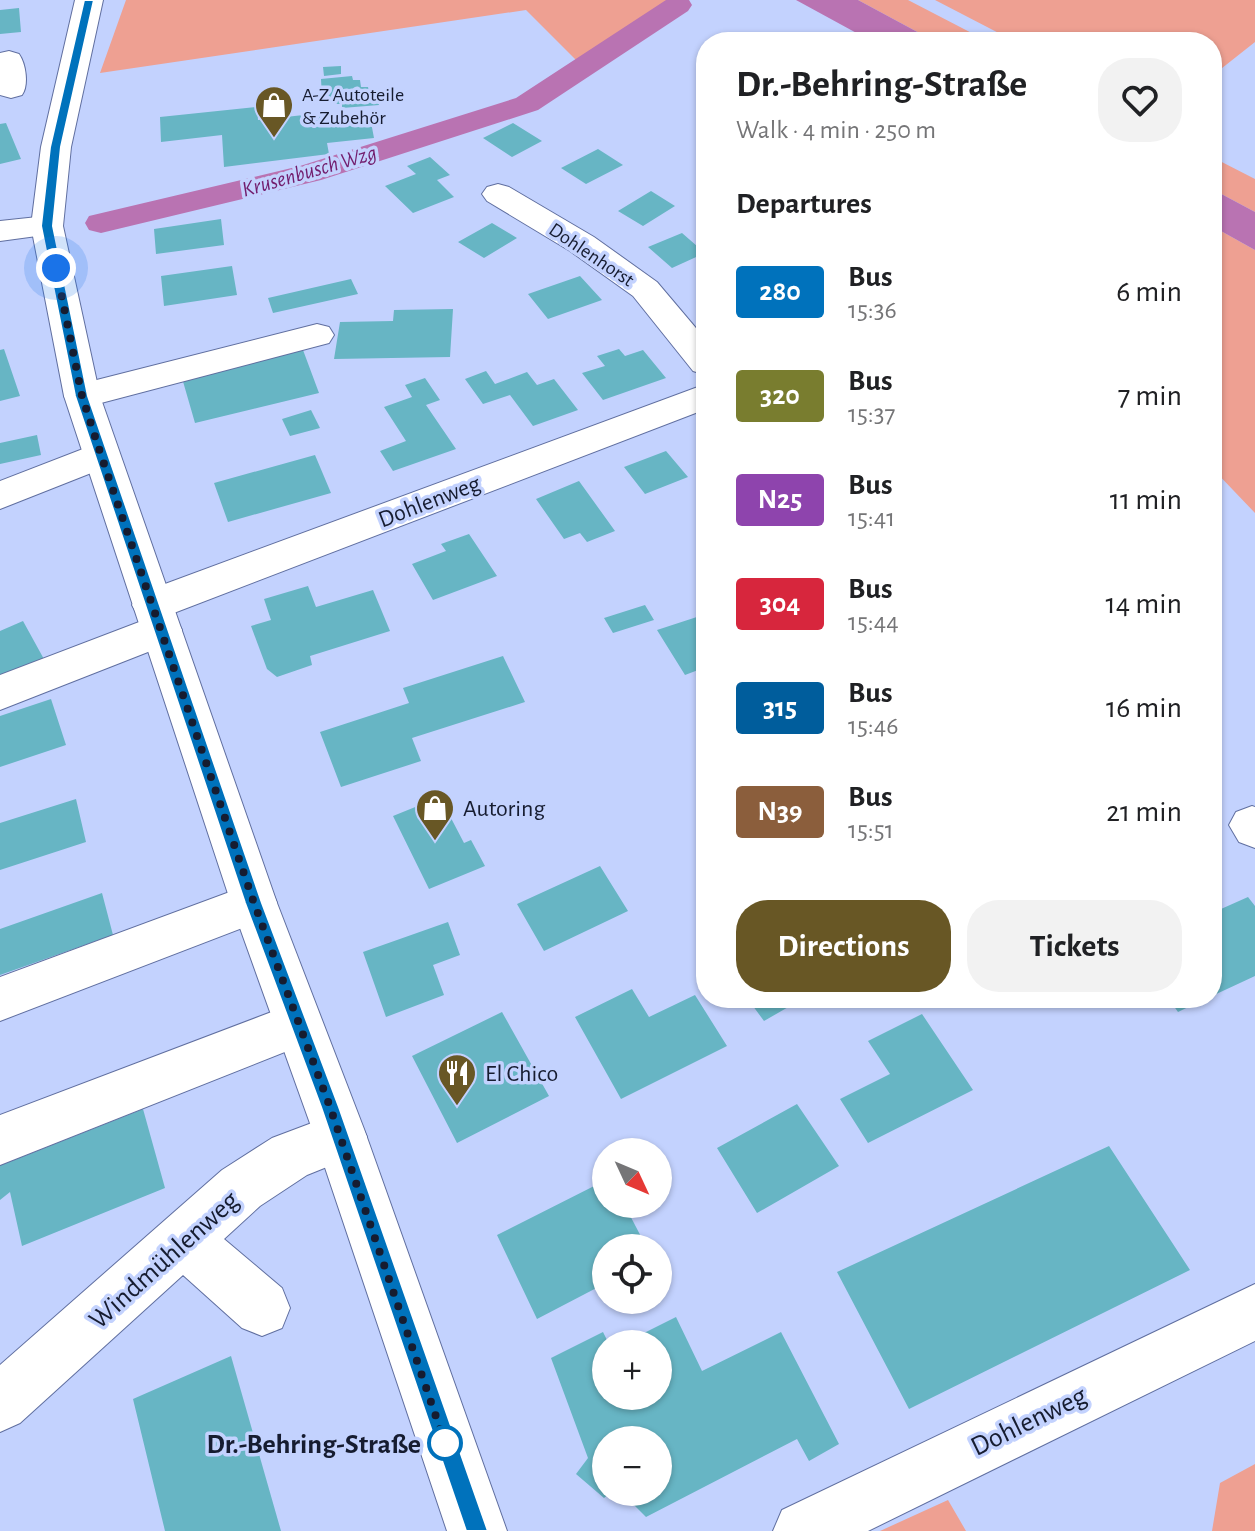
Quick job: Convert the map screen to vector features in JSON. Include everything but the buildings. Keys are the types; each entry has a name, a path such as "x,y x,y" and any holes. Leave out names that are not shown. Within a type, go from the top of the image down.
{"main road":[{"path":"89,0 56,147 47,226 82,396 254,903 341,1137 477,1531"},
{"path":"0,62 9,60 11,89"},
{"name":"Dohlenhorst","path":"498,194 582,244 645,289 696,351"},
{"path":"0,231 47,226"},
{"path":"82,396 317,335"},
{"name":"Dohlenweg","path":"0,693 157,618 696,400"},
{"path":"0,496 101,455"},
{"path":"0,999 254,903"},
{"path":"0,1140 298,1024"},
{"name":"Windmühlenweg","path":"0,1403 241,1188 290,1156 341,1137"},
{"path":"183,1239 262,1308"},
{"name":"Dohlenweg","path":"803,1531 1255,1312"}],"shaded area":[{"path":"126,0 683,0 664,8 579,63 526,10 100,73"},
{"path":"796,0 858,0 917,32 855,32"},
{"path":"858,0 908,0 970,32 917,32"},
{"path":"935,0 1255,0 1255,42 1222,68 1222,32 997,32"},
{"path":"1222,162 1255,179 1255,212 1222,194"},
{"path":"1222,194 1255,212 1255,250 1222,232"},
{"path":"1222,232 1255,250 1255,513 1222,478"},
{"path":"1255,1464 1255,1531 1212,1531 1220,1483"},
{"path":"948,1500 966,1531 880,1531"}],"waterway":[{"name":"Krusenbusch Wzg","path":"101,223 310,173 527,104 678,5"}],"bus line":[{"name":"280","path":"89,0 56,147 47,226 82,396 254,903 322,1084 477,1531"}],"place":[{"name":"A-Z Autoteile & Zubehör","path":"274,139"},
{"name":"Autoring","path":"435,842"},
{"name":"El Chico","path":"457,1107"},
{"name":"Dr.-Behring-Straße","path":"445,1443"}],"route":[{"path":"56,268 82,396 101,455 254,903 322,1084 445,1443"}]}
